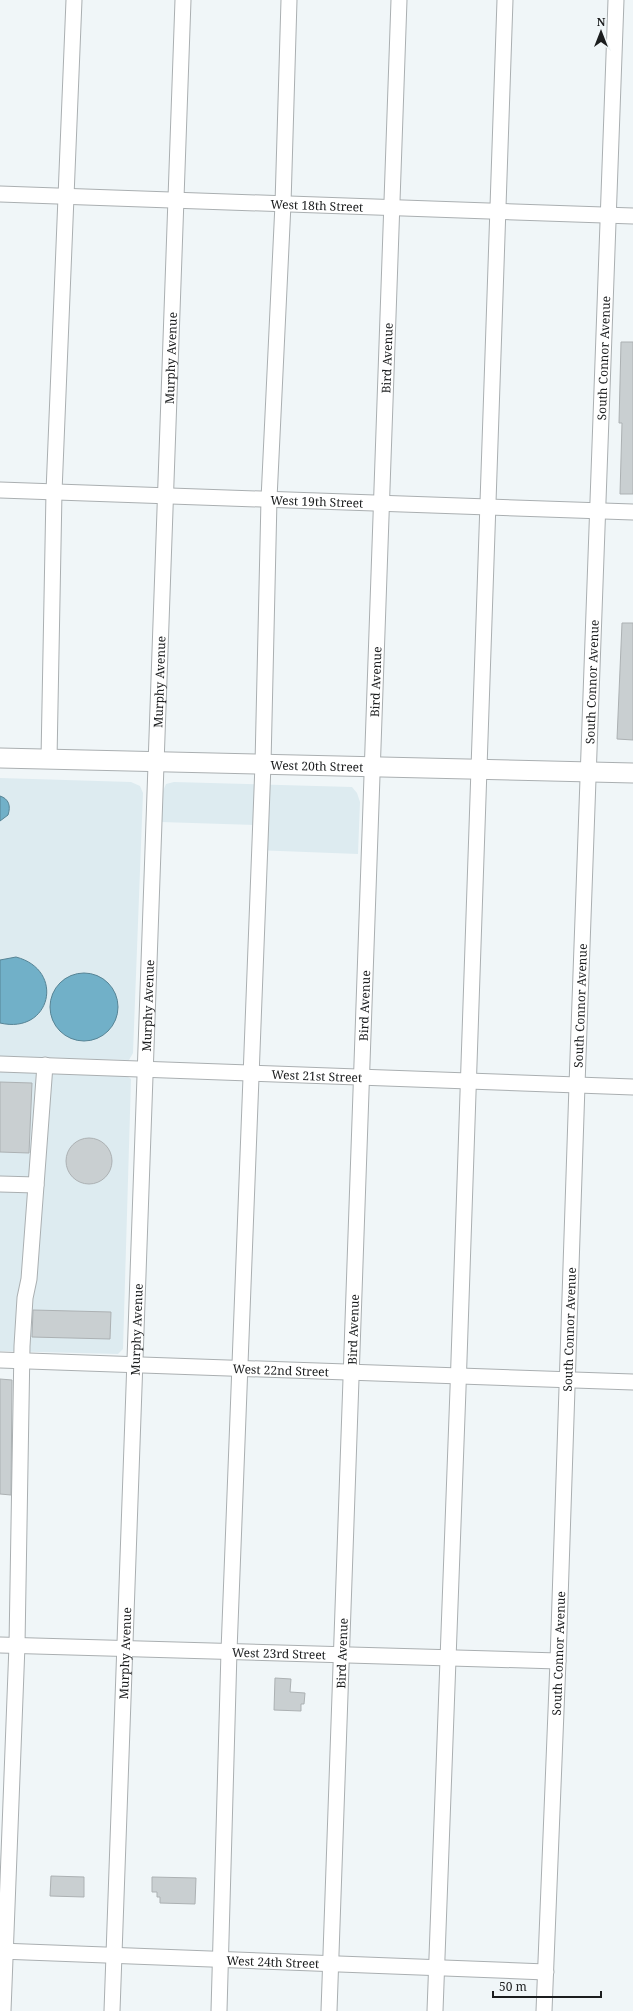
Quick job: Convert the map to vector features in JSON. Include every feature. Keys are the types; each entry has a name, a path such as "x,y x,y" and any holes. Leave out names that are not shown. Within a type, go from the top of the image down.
{"main road":[{"name":"West 20th Street","path":"0,758 633,774"}],"street":[{"path":"49,759 54,492 74,0"},
{"name":"Murphy Avenue","path":"112,2011 144,1068 183,0"},
{"path":"219,2011 229,1652 252,1072 263,764 270,499 283,204 289,0"},
{"name":"Bird Avenue","path":"329,2011 399,0"},
{"path":"435,2011 505,0"},
{"name":"South Connor Avenue","path":"544,2011 558,1662 597,510 616,0"},
{"name":"West 18th Street","path":"0,194 633,216"},
{"name":"West 19th Street","path":"0,490 633,512"},
{"name":"West 21st Street","path":"0,1064 144,1068 633,1087"},
{"path":"3,2011 3,1951 17,1645 22,1361 25,1298 29,1280 45,1065"},
{"path":"0,1184 36,1185"},
{"name":"West 22nd Street","path":"0,1360 633,1382"},
{"name":"West 23rd Street","path":"0,1645 558,1662"},
{"name":"West 24th Street","path":"3,1951 546,1972"}],"shaded area":[{"path":"0,778 131,782 140,786 143,793 133,1053 129,1060 0,1056"},
{"path":"174,782 352,787 357,793 360,802 358,854 254,850 255,825 161,822 163,791 166,784"},
{"path":"0,1071 125,1075 131,1079 123,1349 118,1354 0,1351"}],"water":[{"path":"0,796 7,801 9,809 8,815 0,821"},
{"path":"16,957 32,964 42,974 46,987 46,999 41,1011 31,1020 17,1024 0,1023 0,960"},
{"path":"84,973 97,976 108,983 115,994 118,1007 115,1020 108,1031 97,1038 84,1041 71,1038 60,1031 53,1020 50,1007 53,994 60,983 71,976"}],"building":[{"path":"621,342 633,342 633,494 620,494 622,423 619,423"},
{"path":"622,623 633,623 633,740 617,739"},
{"path":"0,1082 32,1083 29,1153 0,1152"},
{"path":"94,1138 106,1144 111,1152 111,1170 106,1178 98,1183 84,1184 72,1178 67,1170 66,1156 72,1144 80,1139"},
{"path":"33,1310 111,1312 110,1339 32,1337"},
{"path":"0,1379 12,1380 11,1495 0,1494"},
{"path":"275,1678 291,1679 290,1692 305,1693 304,1704 301,1704 301,1711 274,1710"},
{"path":"51,1876 84,1877 84,1897 50,1896"},
{"path":"152,1877 196,1878 195,1904 160,1903 160,1897 157,1897 157,1892 152,1892"}]}
